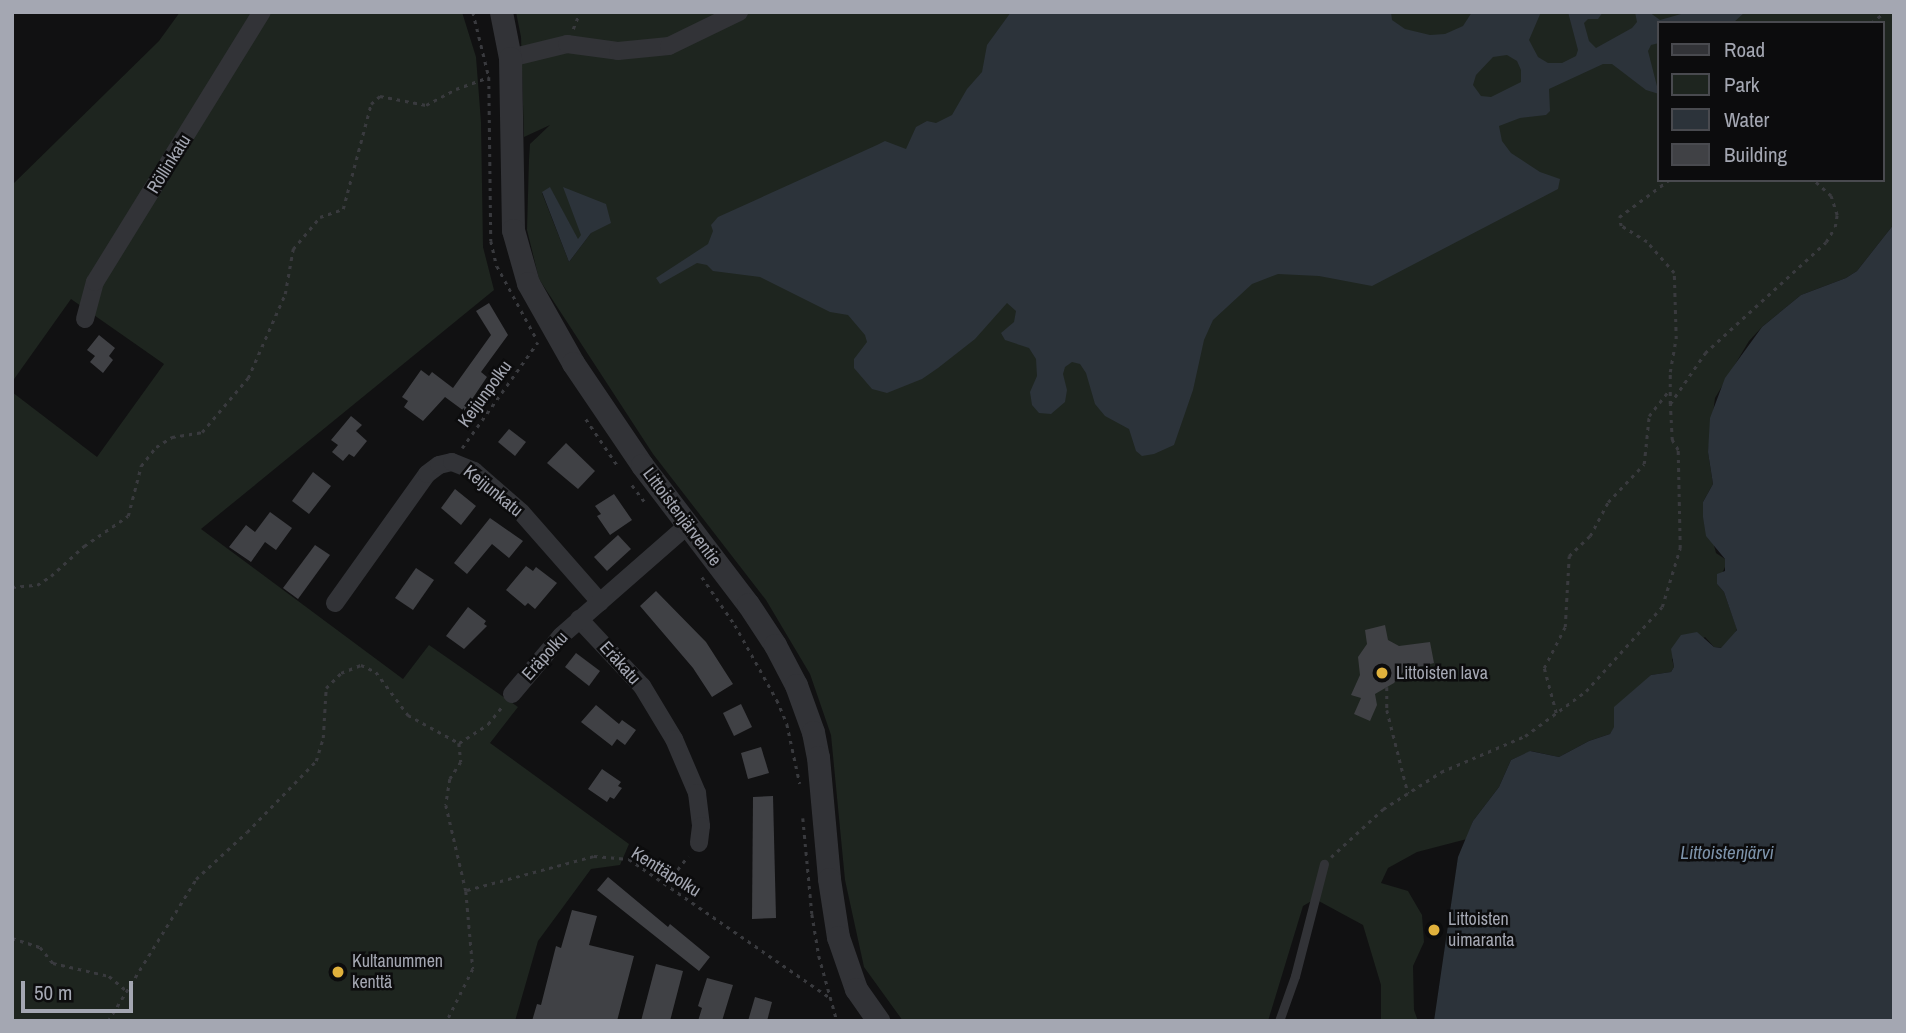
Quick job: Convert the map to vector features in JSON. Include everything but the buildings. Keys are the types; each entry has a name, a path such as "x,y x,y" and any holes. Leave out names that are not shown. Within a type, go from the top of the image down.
{"street":[{"name":"Röllinkatu","path":"85,319 95,282 262,12"},
{"name":"Littoistenjärventie","path":"501,12 510,58 510,201 513,230 528,282 573,363 642,465 763,626 786,666 806,712 818,757 829,879 838,937 850,976 871,1018"},
{"path":"510,58 567,44 618,51 669,46 739,12"},
{"name":"Keijunkatu","path":"335,603 427,474 439,465 453,462 474,471 521,512 600,601"},
{"path":"579,619 688,525"},
{"name":"Eräpolku","path":"512,694 545,652 579,619"},
{"name":"Eräkatu","path":"579,619 642,686 674,739 697,793 699,843"}],"lane":[{"path":"1279,1021 1295,976 1324,864"}],"path":[{"path":"12,587 37,585 44,581 85,546 128,516 141,466 156,447 172,437 202,432 248,378 285,294 293,249 320,217 342,209 371,104 380,96 426,105 456,89 489,77"},
{"path":"1324,864 1383,809 1441,772 1525,736 1586,691 1662,607 1680,548 1678,450 1672,440 1670,404 1676,339 1674,274 1647,242 1621,226 1619,217 1666,182"},
{"path":"1670,404 1705,353 1826,242 1835,227 1837,215 1831,196 1815,182"},
{"name":"Keijunpolku","path":"453,462 538,342"},
{"path":"1556,713 1544,668 1565,627 1569,556 1590,536 1608,502 1644,464 1649,416 1670,388"},
{"path":"600,441 621,471"},
{"path":"629,481 651,509"},
{"path":"701,576 736,625 777,700 787,724 801,794"},
{"path":"108,1021 196,879 247,832 316,761 323,738 326,688 341,673 361,665 376,672 408,715 460,743"},
{"path":"1387,687 1387,710 1408,793"},
{"path":"460,743 488,723 512,694"},
{"path":"447,1021 473,969 466,891 446,806 450,779 461,762 460,743"},
{"path":"803,807 808,891 829,997 837,1021"},
{"path":"667,883 699,843"},
{"name":"Kenttäpolku","path":"466,891 594,856 629,859 829,997"},
{"path":"12,938 40,947 53,963 109,976 128,992"}],"green space":[{"path":"180,12 462,12 476,57 481,122 483,247 494,290 201,529 403,679 429,645 518,707 490,743 629,844 620,865 591,869 538,941 515,1021 12,1021 12,392 97,457 164,364 71,299 12,382 12,185 159,41"},
{"path":"516,12 1894,12 1894,224 1857,271 1846,278 1801,295 1762,327 1749,341 1715,398 1708,452 1713,484 1703,502 1716,553 1725,559 1726,565 1717,584 1724,592 1737,629 1731,641 1722,648 1714,647 1705,637 1672,659 1674,667 1671,672 1651,675 1610,734 1589,741 1559,757 1531,751 1511,760 1499,787 1473,821 1467,839 1417,852 1388,868 1381,883 1408,891 1422,915 1424,942 1413,966 1414,1010 1418,1021 1381,1021 1381,985 1363,925 1315,899 1303,906 1268,1021 903,1021 864,967 845,880 831,735 810,674 766,600 653,454 539,279 527,230 530,144 550,125 524,137 521,37","holes":["550,188 578,240 591,233 569,262 542,193"]}],"water":[{"path":"1011,12 1391,12 1392,20 1405,29 1430,35 1445,34 1463,26 1472,12 1541,12 1529,40 1538,57 1548,63 1562,63 1576,56 1578,50 1568,12 1603,12 1598,19 1588,19 1584,23 1589,41 1596,48 1632,28 1637,22 1635,12 1649,12 1660,20 1688,12 1745,12 1735,21 1658,21 1658,43 1651,45 1648,51 1658,94 1646,90 1612,64 1603,64 1549,89 1550,111 1546,115 1520,118 1499,126 1502,141 1511,153 1540,172 1560,179 1558,189 1372,286 1319,276 1278,274 1252,284 1213,320 1204,340 1193,390 1174,445 1142,456 1136,451 1129,429 1105,416 1095,404 1086,373 1080,364 1072,362 1065,367 1065,402 1051,414 1039,413 1032,405 1030,392 1037,376 1036,359 1029,348 1005,340 1001,333 1014,322 1016,311 1007,303 975,339 938,368 922,379 887,393 872,389 854,368 854,359 867,342 865,335 848,315 830,312 760,277 713,271 707,265 697,263 660,284 656,278 708,244 713,231 711,225 718,217 885,141 906,149 916,127 927,121 936,123 952,115 967,89 982,72 987,45","holes":["1507,55 1517,61 1521,70 1521,82 1491,97 1481,96 1473,85 1476,75 1493,57"]},
{"path":"550,187 578,239 581,235 563,187 606,204 611,223 591,233 569,262 542,192"},
{"name":"Littoistenjärvi","path":"1894,224 1894,1021 1434,1021 1458,857 1473,821 1499,787 1511,760 1530,751 1559,757 1589,741 1610,734 1614,727 1614,707 1651,675 1671,672 1674,667 1671,649 1681,635 1697,632 1714,647 1721,648 1737,630 1724,592 1717,584 1717,574 1725,571 1725,559 1706,536 1703,517 1703,502 1713,484 1708,452 1710,418 1725,378 1762,327 1801,295 1846,278 1857,271"}],"place":[{"name":"Littoisten lava","path":"1382,673"},
{"name":"Littoisten uimaranta","path":"1434,930"},
{"name":"Kultanummen kenttä","path":"338,972"}]}
